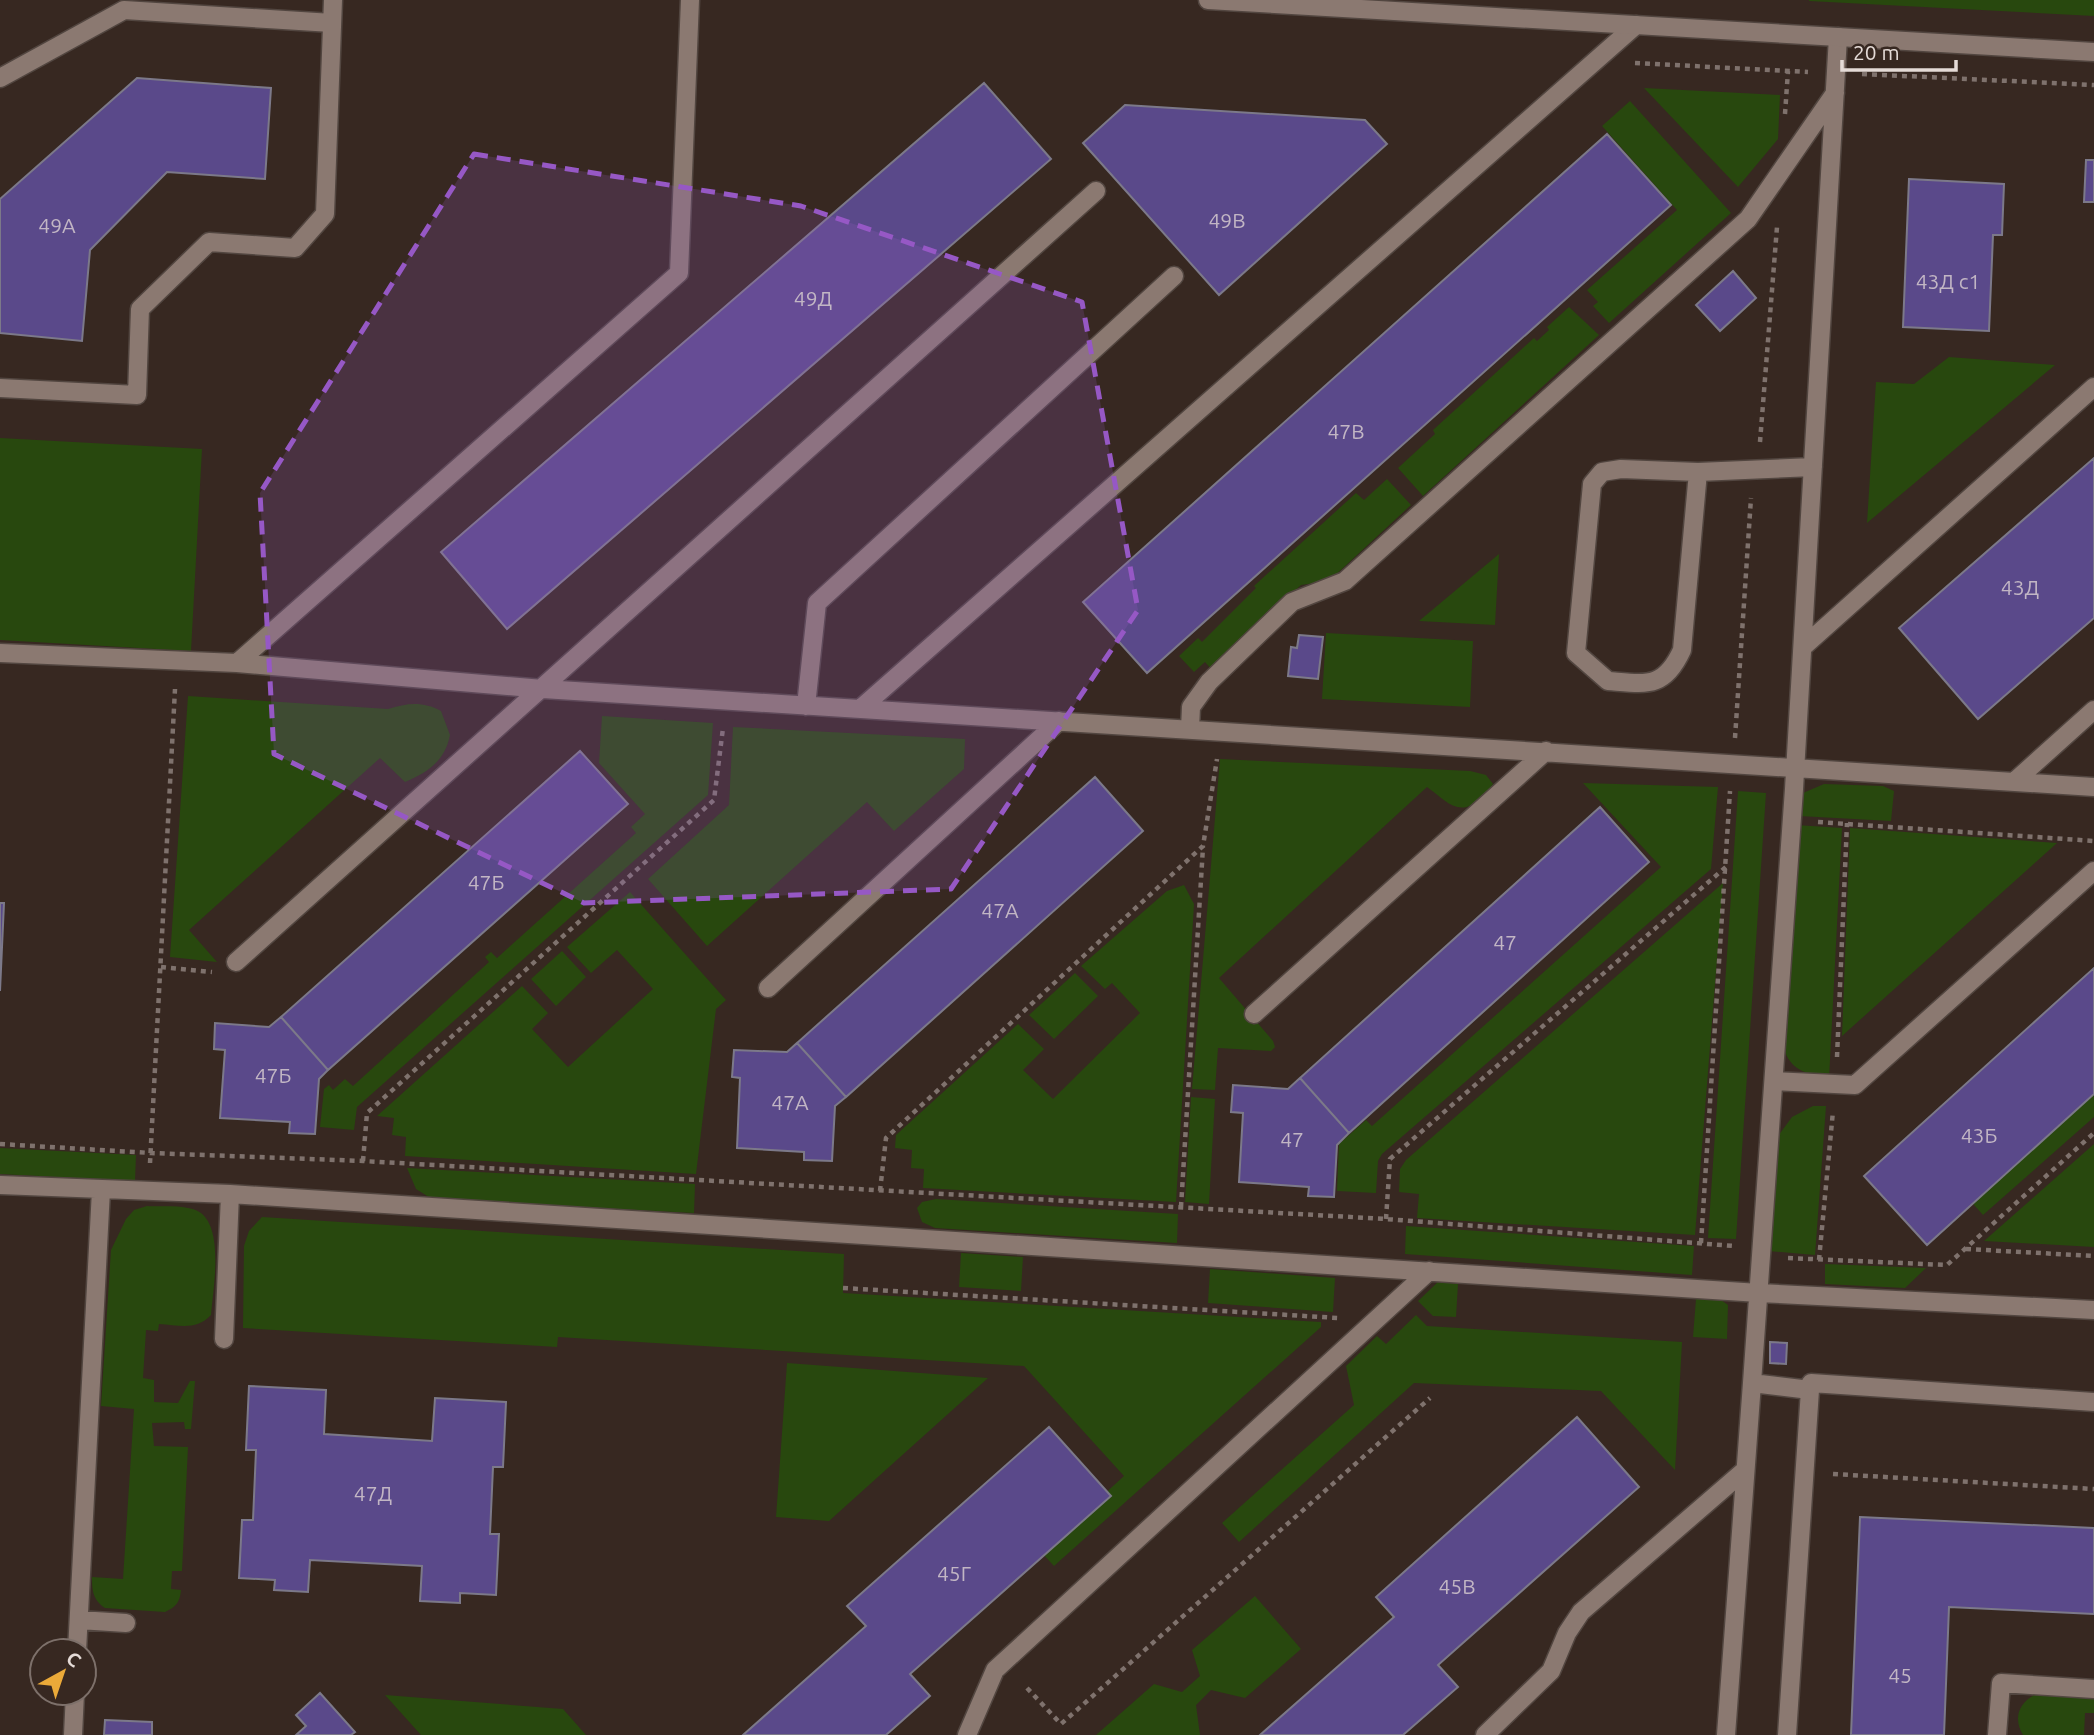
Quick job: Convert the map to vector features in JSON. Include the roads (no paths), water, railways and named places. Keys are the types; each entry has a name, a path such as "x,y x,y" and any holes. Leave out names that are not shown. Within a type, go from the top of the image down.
{"street":[{"path":"0,388 137,395 141,309 209,242 295,248 325,214 333,0"},
{"path":"237,663 679,273 690,0"},
{"path":"1208,0 2094,52"},
{"path":"0,78 124,10 332,23"},
{"path":"860,709 1636,25"},
{"path":"1726,1735 1796,767 1838,37"},
{"path":"1190,729 1191,707 1209,682 1292,602 1345,581 1748,219 1835,93"},
{"path":"236,962 1096,191"},
{"path":"806,706 817,603 1174,276"},
{"path":"1803,648 2094,387"},
{"path":"1698,472 1682,650 1672,671 1654,682 1608,681 1576,653 1592,484 1602,472 1621,469 1698,472 1813,467"},
{"path":"0,653 237,663 543,689 2094,787"},
{"path":"2015,781 2094,710"},
{"path":"768,988 1059,721"},
{"path":"1254,1014 1546,751"},
{"path":"1774,1081 1855,1086 2094,871"},
{"path":"0,1185 230,1194 1759,1293 2094,1310"},
{"path":"78,1637 101,1190"},
{"path":"224,1339 230,1194"},
{"path":"967,1735 995,1670 1429,1271"},
{"path":"1752,1384 1810,1390"},
{"path":"1787,1735 1811,1384 2094,1402"},
{"path":"1485,1735 1551,1671 1567,1633 1581,1612 1745,1470"},
{"path":"79,1620 126,1623"},
{"path":"1997,1735 2001,1683 2094,1689"},
{"path":"73,1735 74,1707"}]}
